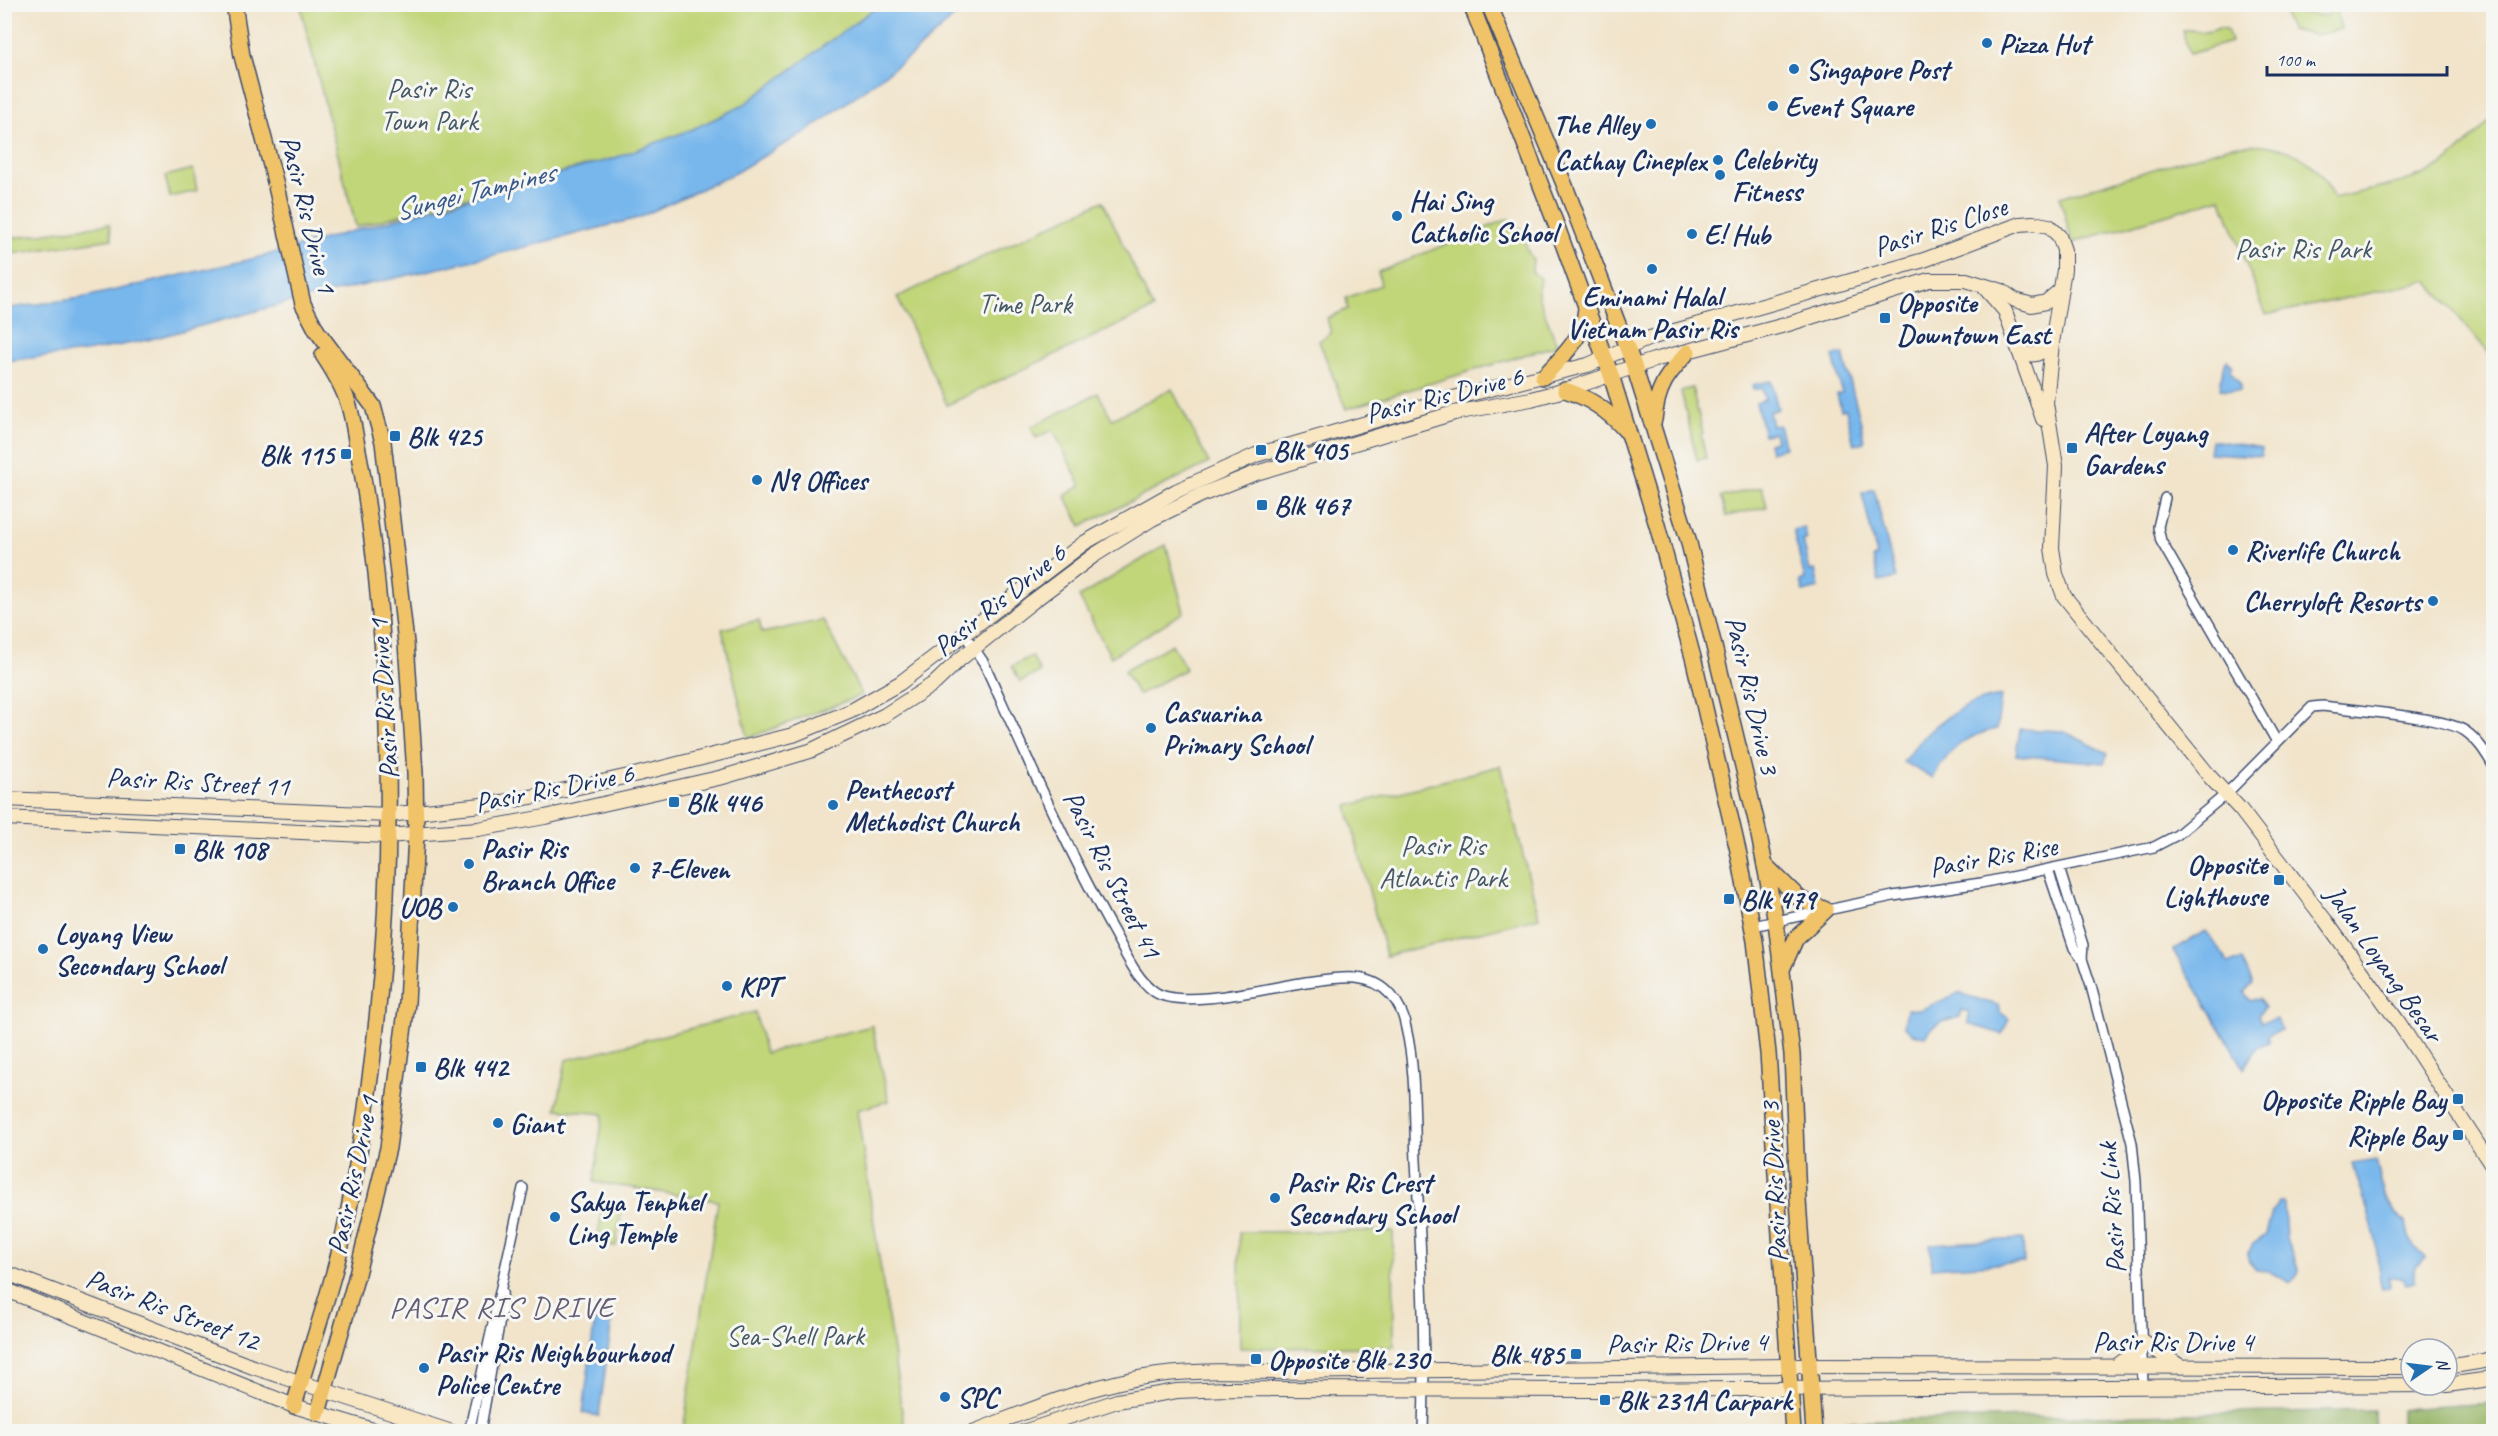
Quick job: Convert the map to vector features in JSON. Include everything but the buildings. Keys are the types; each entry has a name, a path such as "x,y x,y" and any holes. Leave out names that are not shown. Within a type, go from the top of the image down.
{"main road":[{"name":"Pasir Ris Drive 1","path":"225,4 237,61 300,305 310,334 332,369 349,403 363,476 382,625 386,695 388,815 384,949 374,1061 348,1216 321,1322 294,1406"},
{"name":"Pasir Ris Drive 1","path":"234,4 242,56 273,173 284,238"},
{"name":"Pasir Ris Drive 3","path":"1471,4 1611,375 1657,525 1694,661 1753,926 1768,1053 1793,1431"},
{"name":"Pasir Ris Drive 3","path":"1489,4 1565,186 1634,366 1688,539 1709,620 1765,865 1776,922 1792,1054 1798,1200 1814,1431"},
{"name":"Pasir Ris Drive 1","path":"300,305 373,406 383,442 406,643 416,813 407,1003 388,1148 366,1243 318,1413"},
{"path":"1543,377 1575,343 1586,318 1586,308"},
{"path":"1653,426 1657,395 1672,369 1688,352"},
{"path":"1565,390 1579,394 1603,408 1629,436"},
{"path":"1765,865 1800,899 1826,909 1796,938 1782,972"}],"street":[{"name":"Pasir Ris Close","path":"1628,348 1650,338 1924,260 2020,224 2033,223 2049,226 2059,236 2064,250 2064,270 2059,291 2046,302 2031,305 2015,300 2002,291 1966,280 1929,280 1765,331 1634,366"},
{"name":"Jalan Loyang Besar","path":"1984,287 2005,311 2052,444"},
{"name":"Jalan Loyang Besar","path":"2059,291 2046,403 2056,466 2052,548 2056,574 2064,596 2297,883 2363,971 2493,1169"},
{"path":"1759,307 1765,331"},
{"path":"2019,351 2028,356 2035,355 2041,353 2052,343"},
{"name":"Pasir Ris Drive 6","path":"388,815 491,804 542,795 639,774 793,735 851,711 895,686 1084,543 1214,472 1256,455 1438,402 1543,377 1605,359 1628,348"},
{"name":"Pasir Ris Drive 6","path":"387,836 478,829 545,817 723,777 810,751 885,715 935,683 1093,556 1152,519 1201,495 1253,474 1454,413 1531,399 1565,390 1634,366"},
{"path":"2165,498 2158,527 2161,541 2277,742"},
{"name":"Pasir Ris Street 41","path":"965,635 984,663 1103,913 1142,980 1155,992 1167,999 1216,997 1357,977 1373,980 1398,1005 1407,1029 1411,1070 1420,1228 1424,1431"},
{"path":"2226,794 2312,707 2323,706 2437,722 2464,730 2484,749 2493,766"},
{"name":"Pasir Ris Rise","path":"1753,926 1826,909 1981,883 2154,847 2177,835 2226,794"},
{"name":"Pasir Ris Street 11","path":"4,799 388,815"},
{"name":"Pasir Ris Street 11","path":"4,818 387,836"},
{"name":"Pasir Ris Link","path":"2059,868 2083,945 2082,959"},
{"name":"Pasir Ris Link","path":"2048,870 2074,948 2082,959 2103,1031 2135,1160 2143,1387"},
{"path":"480,1431 503,1303 502,1292 524,1188"},
{"name":"Pasir Ris Street 12","path":"4,1272 135,1324 324,1392"},
{"name":"Pasir Ris Street 12","path":"4,1289 294,1406 318,1413"},
{"path":"469,1431 496,1302 502,1292"},
{"path":"2116,1366 2133,1354 2142,1341 2180,1366"},
{"path":"2459,1364 2484,1361 2493,1357"},
{"name":"Pasir Ris Drive 4","path":"973,1431 1065,1397 1156,1375 1201,1371 1787,1366 2399,1367"},
{"path":"2459,1383 2493,1376"},
{"name":"Pasir Ris Drive 4","path":"1023,1431 1117,1401 1177,1391 1300,1388 1424,1390 2399,1385"},
{"path":"324,1392 452,1431"},
{"path":"318,1413 380,1431"}],"green space":[{"name":"Pasir Ris Town Park","path":"300,5 879,5 742,106 693,129 615,158 356,227"},
{"path":"2285,5 2294,5 2296,12 2299,13 2328,16 2327,5 2335,5 2341,29 2316,35 2290,30 2284,12"},
{"path":"2219,28 2227,29 2231,42 2189,54 2182,30 2202,32"},
{"name":"Pasir Ris Park","path":"2493,117 2493,358 2428,281 2266,315 2221,198 2072,243 2060,197 2231,146 2257,145 2282,149 2305,160 2323,178 2334,198 2390,185 2430,172 2456,154"},
{"path":"193,169 197,191 170,197 165,176"},
{"name":"Time Park","path":"1103,201 1153,309 947,405 897,297"},
{"path":"1508,219 1527,235 1526,248 1533,260 1532,272 1540,278 1538,296 1557,345 1346,409 1319,341 1331,333 1327,318 1348,309 1346,298 1381,285 1378,272"},
{"path":"109,224 112,239 5,255 5,239"},
{"path":"1692,388 1703,433 1701,434 1706,458 1697,460 1681,391"},
{"path":"1172,389 1209,463 1081,526 1065,495 1081,486 1053,430 1036,438 1031,427 1098,393 1112,419"},
{"path":"1762,487 1767,507 1726,516 1721,497"},
{"path":"1166,545 1184,612 1111,657 1079,597"},
{"path":"759,620 762,633 823,620 862,695 748,738 722,629"},
{"path":"1172,644 1186,669 1138,695 1124,671"},
{"path":"1032,656 1040,672 1020,682 1012,666"},
{"name":"Pasir Ris Atlantis Park","path":"1500,766 1539,917 1386,956 1347,806"},
{"name":"Sea-Shell Park","path":"755,1012 765,1053 872,1026 889,1101 857,1110 905,1431 683,1431 718,1201 594,1182 603,1114 557,1109 566,1060"},
{"path":"603,1201 622,1204 616,1246 597,1244"},
{"path":"1393,1231 1394,1347 1240,1348 1239,1232"},
{"path":"2493,1403 2493,1431 2401,1431 2401,1409"},
{"path":"2374,1410 2374,1432 1848,1432 1847,1421"}],"water":[{"path":"879,5 968,5 914,53 809,130 731,175 638,218 466,262 294,301 148,340 86,352 5,361 4,309 81,298 256,258 615,158 693,129 742,106"},
{"path":"1843,354 1864,442 1854,445 1846,409 1841,410 1837,394 1842,393 1833,356"},
{"path":"2227,360 2233,366 2230,370 2240,384 2240,391 2220,389 2223,367"},
{"path":"1771,381 1778,409 1769,412 1772,426 1779,425 1785,448 1770,452 1768,443 1776,441 1774,433 1764,435 1756,403 1765,400 1762,388 1753,390 1752,385"},
{"path":"2211,440 2262,448 2261,456 2209,453"},
{"path":"1874,489 1896,578 1879,582 1873,558 1877,556 1862,493"},
{"path":"1804,527 1807,539 1803,541 1810,571 1815,570 1819,588 1803,592 1800,581 1805,579 1793,530"},
{"path":"2001,696 1997,729 1975,736 1959,745 1945,759 1933,778 1903,762 1923,738 1945,718 1971,704"},
{"path":"2020,729 2063,731 2108,753 2104,763 2016,755"},
{"path":"2206,931 2229,963 2242,961 2253,983 2244,992 2250,1001 2259,998 2265,1007 2258,1015 2261,1022 2277,1019 2281,1030 2267,1035 2269,1042 2257,1047 2244,1068 2173,950"},
{"path":"1959,993 1998,1005 2000,1012 2009,1019 2002,1034 1968,1024 1969,1012 1961,1010 1960,1017 1936,1025 1925,1036 1912,1034 1904,1026 1907,1009 1920,1010"},
{"path":"2376,1160 2384,1195 2396,1214 2406,1223 2414,1246 2426,1258 2414,1269 2415,1282 2405,1284 2404,1279 2389,1278 2390,1287 2382,1289 2375,1237 2353,1164"},
{"path":"2279,1202 2284,1202 2286,1239 2298,1269 2298,1274 2291,1283 2268,1271 2256,1270 2249,1262 2247,1255 2253,1244 2266,1235 2272,1211"},
{"path":"2023,1239 2024,1262 1932,1268 1930,1244"},
{"path":"596,1309 613,1312 599,1416 583,1413"}],"place":[{"name":"Pizza Hut","path":"1987,43"},
{"name":"Singapore Post","path":"1794,69"},
{"name":"Event Square","path":"1773,106"},
{"name":"The Alley","path":"1651,124"},
{"name":"Cathay Cineplex","path":"1718,160"},
{"name":"Celebrity Fitness","path":"1720,175"},
{"name":"Hai Sing Catholic School","path":"1397,216"},
{"name":"E! Hub","path":"1692,234"},
{"name":"Eminami Halal Vietnam Pasir Ris","path":"1652,269"},
{"name":"Opposite Downtown East","path":"1885,318"},
{"name":"Blk 425","path":"395,436"},
{"name":"After Loyang Gardens","path":"2072,448"},
{"name":"Blk 405","path":"1261,450"},
{"name":"Blk 115","path":"346,454"},
{"name":"N9 Offices","path":"757,480"},
{"name":"Blk 467","path":"1262,505"},
{"name":"Riverlife Church","path":"2233,550"},
{"name":"Cherryloft Resorts","path":"2433,601"},
{"name":"Casuarina Primary School","path":"1151,728"},
{"name":"Blk 446","path":"674,802"},
{"name":"Penthecost Methodist Church","path":"833,805"},
{"name":"Blk 108","path":"180,849"},
{"name":"Pasir Ris Branch Office","path":"469,864"},
{"name":"7-Eleven","path":"635,868"},
{"name":"Opposite Lighthouse","path":"2279,880"},
{"name":"Blk 479","path":"1729,899"},
{"name":"UOB","path":"453,907"},
{"name":"Loyang View Secondary School","path":"43,949"},
{"name":"KPT","path":"727,986"},
{"name":"Blk 442","path":"421,1067"},
{"name":"Opposite Ripple Bay","path":"2458,1099"},
{"name":"Giant","path":"498,1123"},
{"name":"Ripple Bay","path":"2458,1135"},
{"name":"Pasir Ris Crest Secondary School","path":"1275,1198"},
{"name":"Sakya Tenphel Ling Temple","path":"555,1217"},
{"name":"Blk 485","path":"1576,1354"},
{"name":"Opposite Blk 230","path":"1256,1359"},
{"name":"Pasir Ris Neighbourhood Police Centre","path":"424,1368"},
{"name":"SPC","path":"945,1397"},
{"name":"Blk 231A Carpark","path":"1605,1400"}],"district":[{"name":"PASIR RIS DRIVE","path":"502,1307"}],"water label":[{"name":"Sungei Tampines","path":"474,191"}]}
